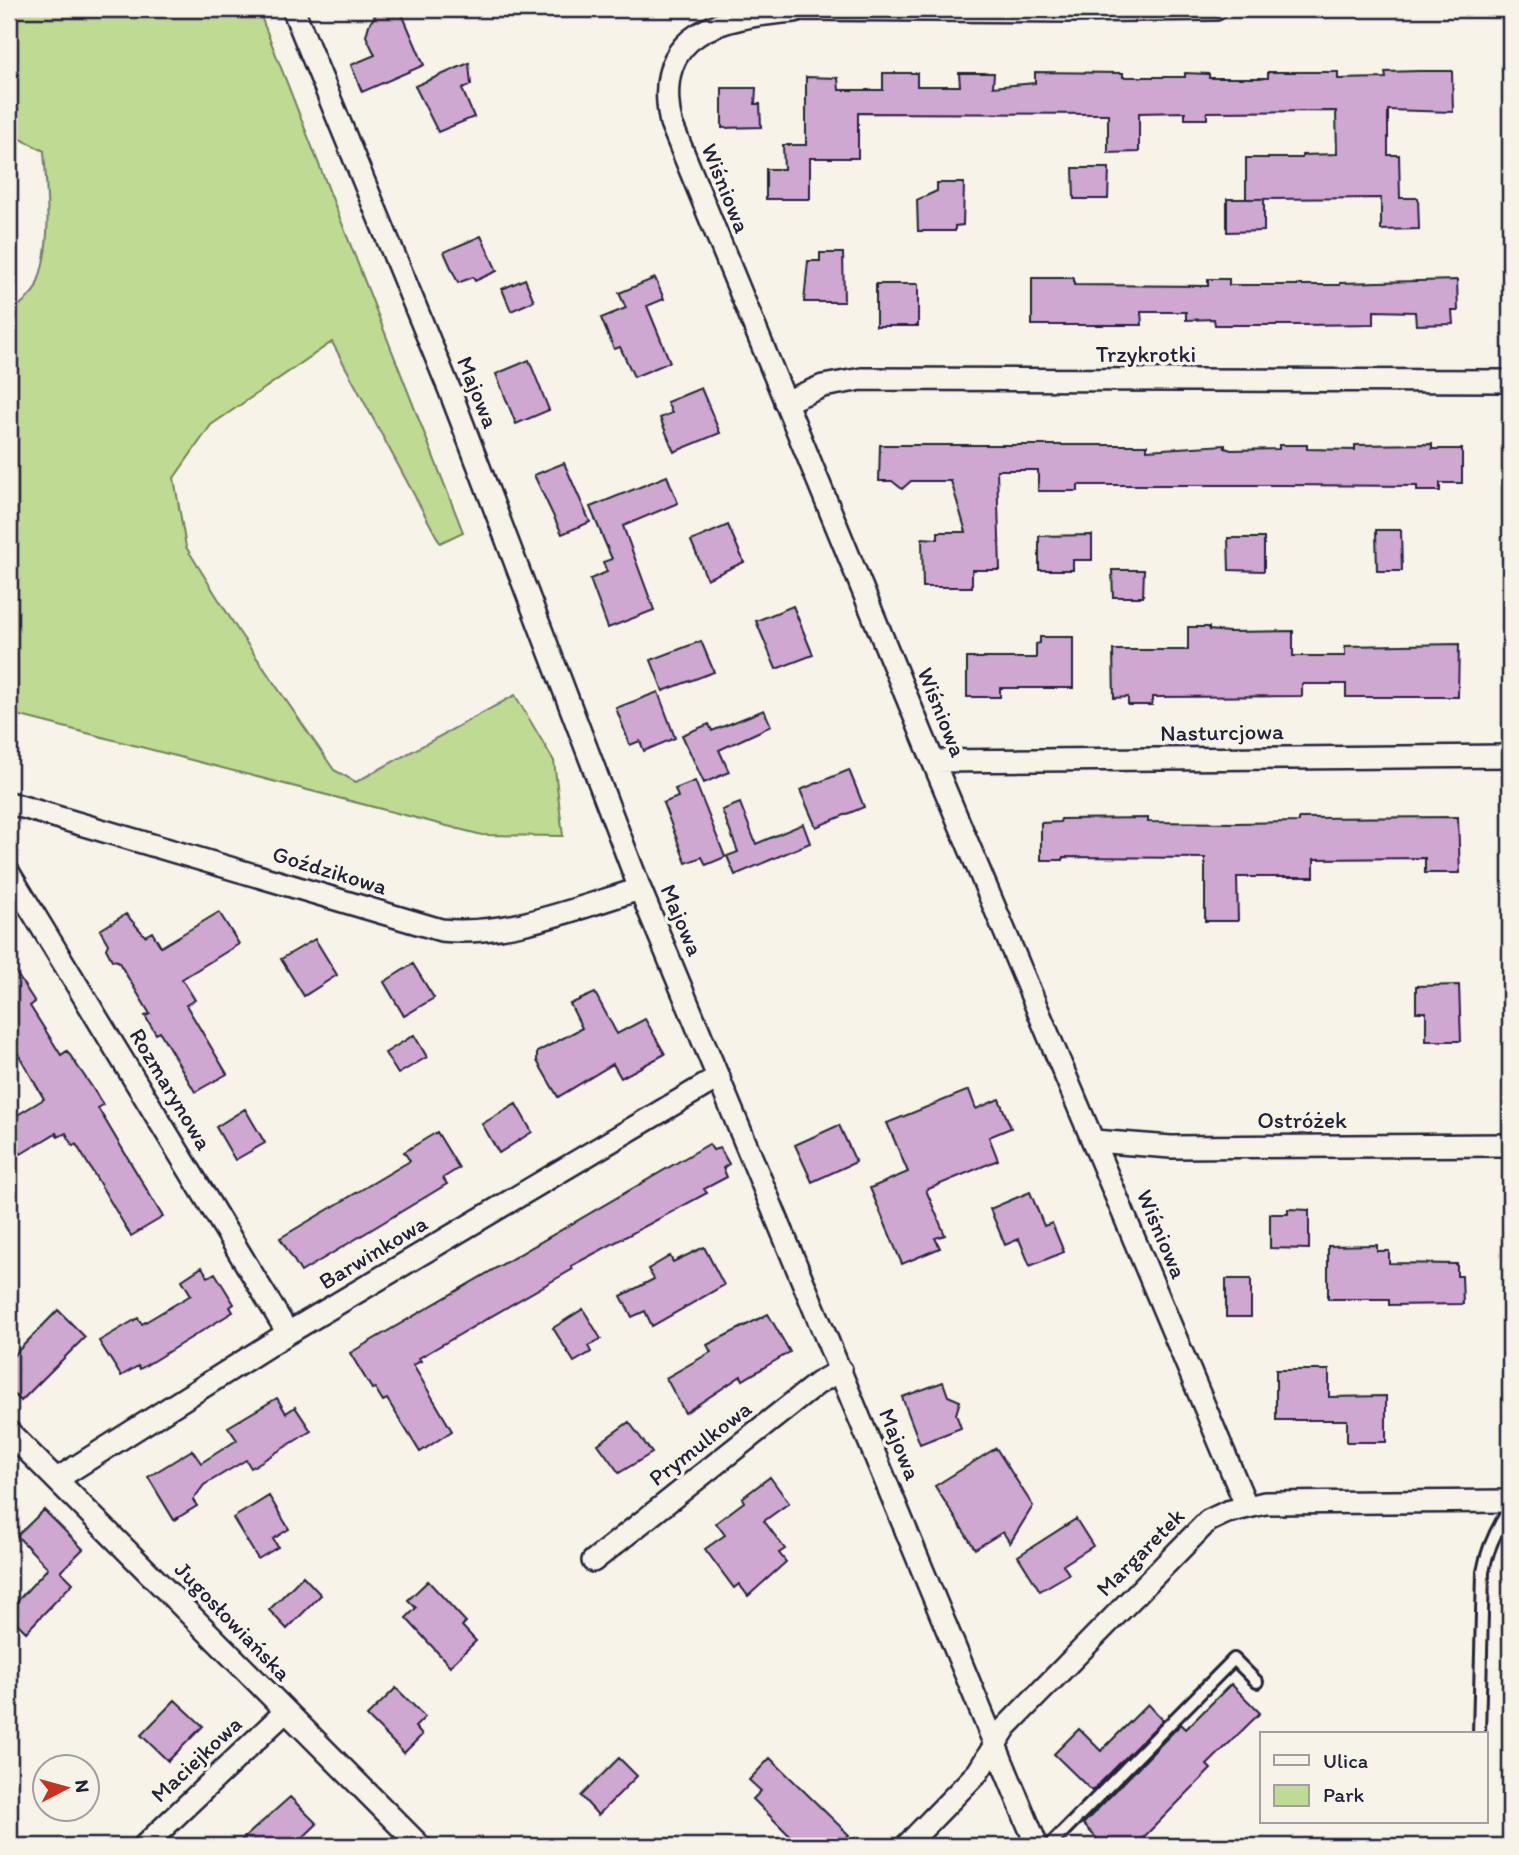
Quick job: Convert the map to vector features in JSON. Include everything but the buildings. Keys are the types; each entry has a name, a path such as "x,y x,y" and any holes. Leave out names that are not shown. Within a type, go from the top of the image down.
{"street":[{"name":"Majowa","path":"293,9 465,428 640,889 1037,1846"},
{"name":"Wiśniowa","path":"1216,9 795,10 737,18 713,25 682,45 674,59 666,99 671,122 933,761 1246,1505"},
{"name":"Trzykrotki","path":"785,402 823,386 862,379 1510,381"},
{"name":"Nasturcjowa","path":"933,761 1510,756"},
{"name":"Goździkowa","path":"9,803 441,930 468,933 505,927 640,889"},
{"name":"Rozmarynowa","path":"9,873 288,1333"},
{"name":"Barwinkowa","path":"57,1479 288,1333 719,1077"},
{"name":"Ostróżek","path":"1094,1142 1171,1147 1510,1145"},
{"name":"Prymulkowa","path":"593,1561 818,1383 841,1370"},
{"name":"Jugosłowiańska","path":"9,1432 420,1846"},
{"name":"Margaretek","path":"906,1846 978,1772 1006,1727 1191,1535 1208,1521 1246,1505 1510,1501"},
{"name":"Maciejkowa","path":"144,1846 285,1712"}],"lane":[{"path":"1479,1732 1483,1572 1490,1546 1510,1508"},
{"path":"1049,1846 1234,1659 1257,1682"}],"green space":[{"path":"9,9 258,9 463,532 440,543 332,342 211,425 174,478 186,547 239,632 334,770 356,782 515,695 554,761 563,836 482,835 9,713 9,484 14,473 9,389 9,320 14,310 36,287 45,254 48,220 44,151 9,133"}]}
